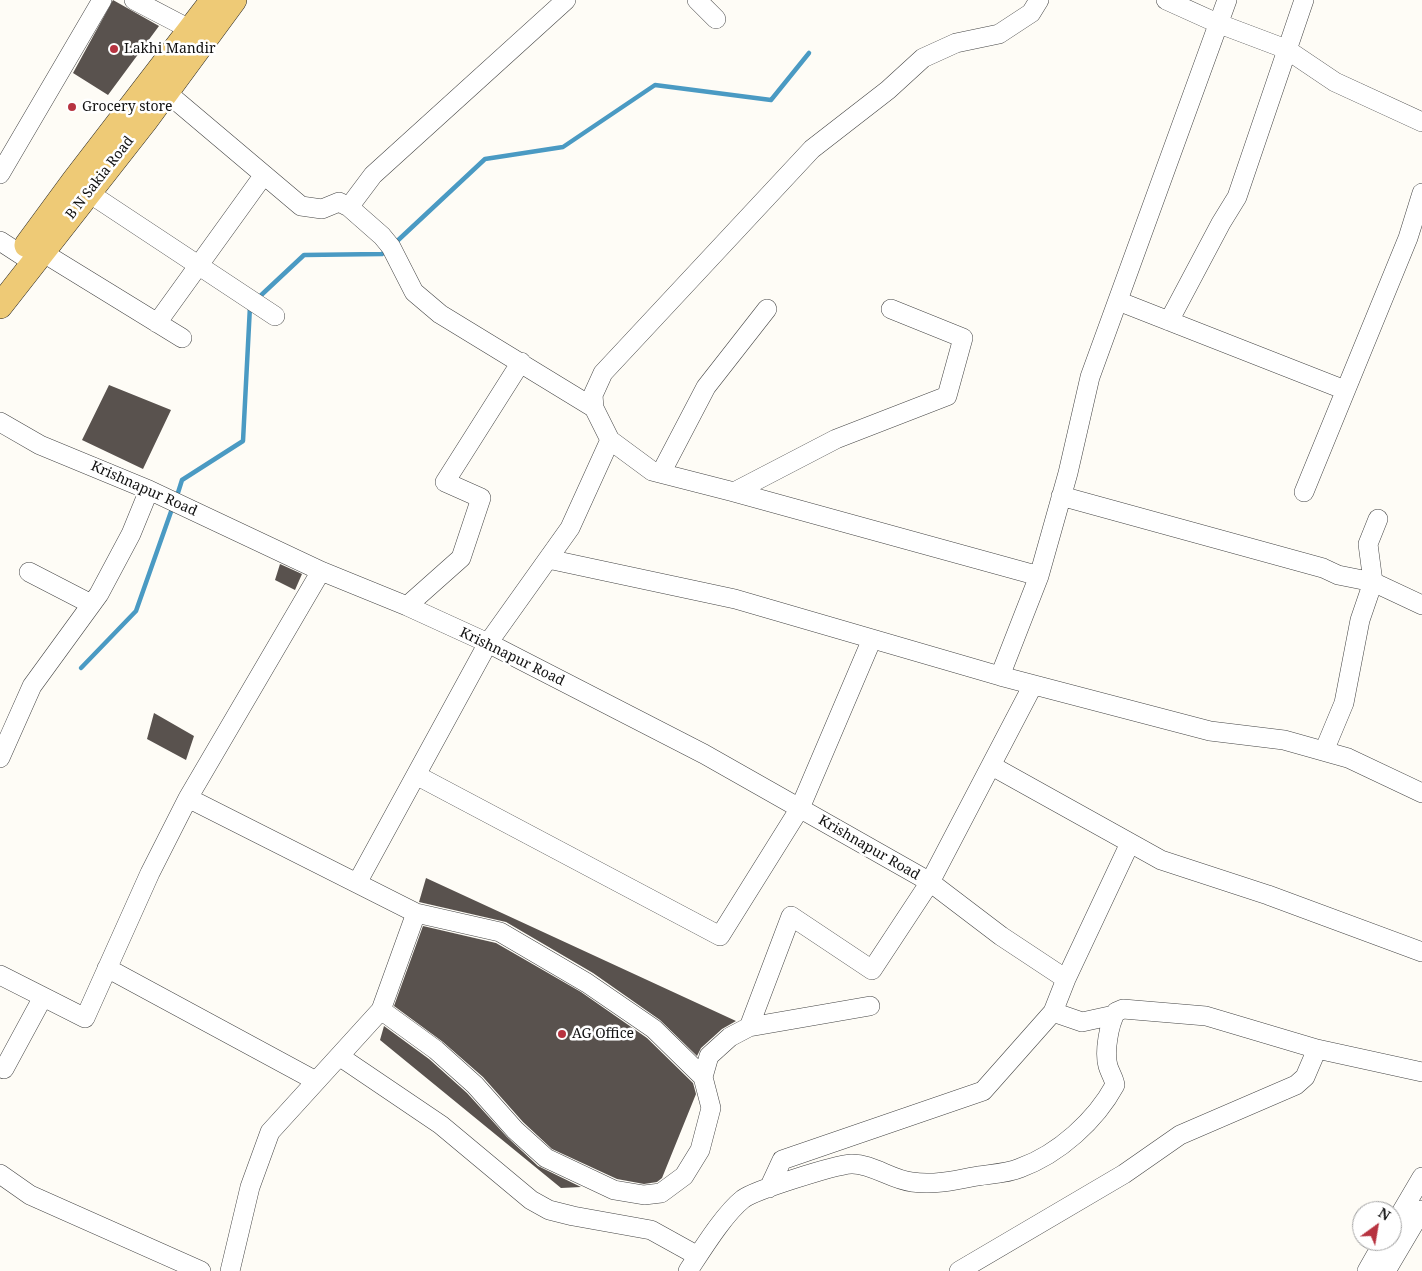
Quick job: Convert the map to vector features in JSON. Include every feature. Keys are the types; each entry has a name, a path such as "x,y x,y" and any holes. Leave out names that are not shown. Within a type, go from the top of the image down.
{"main road":[{"name":"B N Sakia Road","path":"0,306 24,252 89,193 166,92 199,34 213,0"},
{"name":"B N Sakia Road","path":"0,281 24,252 74,180 199,34 234,0"}],"street":[{"path":"0,174 102,0"},
{"path":"134,0 199,34"},
{"path":"349,206 373,175 566,0"},
{"path":"697,0 716,19"},
{"path":"1039,0 1031,13 999,34 956,44 923,58 888,90 812,149 603,373 593,395 594,408 610,440 652,471 1039,576"},
{"path":"1166,0 1217,23 1286,49 1334,82 1422,122"},
{"path":"1000,676 1039,576 1090,377 1217,23 1227,0"},
{"path":"1170,321 1221,223 1237,197 1280,77 1286,49 1304,0"},
{"path":"166,92 201,119 263,176 301,206 322,209 339,202 349,206 391,246 414,292 440,314 473,337 521,362 594,408"},
{"path":"157,322 263,176"},
{"path":"89,193 274,316"},
{"path":"1304,492 1408,238 1422,194"},
{"path":"24,252 157,322 182,338"},
{"path":"1118,301 1345,390"},
{"path":"660,473 706,387 767,309"},
{"path":"734,492 836,438 947,396 962,338 891,309"},
{"path":"407,606 461,558 481,498 445,482 521,362"},
{"name":"Krishnapur Road","path":"0,422 40,445 149,490 321,571 407,606 488,643 704,754 930,882 1001,936 1066,979"},
{"path":"357,883 488,643 570,528 610,440"},
{"path":"0,758 32,686 99,594 131,534 149,490"},
{"path":"1061,496 1323,568 1338,575 1373,582 1422,606"},
{"path":"1324,751 1344,703 1360,620 1373,582 1368,544 1378,519"},
{"path":"548,559 735,599 1000,676 1210,731 1284,740 1348,758 1422,793"},
{"path":"0,976 85,1018 150,873 188,798 321,571"},
{"path":"29,572 91,604"},
{"path":"416,775 720,936 800,808 872,639"},
{"path":"749,1027 791,916 872,970 930,882 1033,685"},
{"path":"992,766 1161,860 1268,895 1422,952"},
{"path":"188,798 416,913 500,932 587,983 654,1029 702,1076 710,1108 700,1150 684,1176 661,1193 644,1195 614,1190 546,1158 515,1130 475,1084 436,1050 381,1010"},
{"path":"769,1188 782,1160 983,1092 1053,1012 1066,979 1130,843"},
{"path":"230,1271 250,1187 270,1132 381,1010 416,913"},
{"path":"107,968 316,1081"},
{"path":"4,1069 43,997"},
{"path":"702,1076 709,1056 730,1037 749,1027 870,1006"},
{"path":"1053,1012 1082,1022 1114,1015 1123,1009 1206,1016 1317,1049 1422,1072"},
{"path":"339,1056 441,1125 531,1200 550,1210 572,1216 651,1230 693,1264 737,1205 754,1193 769,1188 851,1164 911,1182 934,1183 1019,1169 1031,1164 1070,1139 1111,1092 1115,1082 1108,1066 1107,1055 1114,1015"},
{"path":"959,1271 1124,1174 1180,1135 1296,1085 1305,1077 1317,1049"},
{"path":"0,1174 30,1195 201,1271"},
{"path":"1402,1211 1422,1177"},
{"path":"1386,1271 1422,1210"},
{"path":"1367,1271 1378,1251"}],"building":[{"name":"Lakhi Mandir","path":"113,0 159,26 108,95 73,73"},
{"path":"109,385 171,410 143,469 82,440"},
{"path":"280,564 302,574 295,590 275,580"},
{"path":"154,713 194,736 186,760 147,739"},
{"path":"426,878 736,1021 722,1029 701,1048 697,1056 660,1020 593,973 506,922 419,902"},
{"name":"AG Office","path":"423,926 496,943 581,992 647,1038 693,1083 696,1094 662,1178 657,1182 644,1184 617,1179 552,1149 523,1122 483,1077 443,1042 394,1006"},
{"path":"384,1026 429,1059 467,1093 507,1137 538,1166 581,1187 561,1188 380,1040"}],"waterway":[{"path":"394,244 485,159 563,147 655,85 771,100 809,53"},
{"path":"257,299 304,255 382,254 388,249"},
{"path":"176,499 182,480 243,441 250,306"},
{"path":"81,668 136,611 173,506"}],"place":[{"name":"Lakhi Mandir","path":"114,49"},
{"name":"Grocery store","path":"72,107"},
{"name":"AG Office","path":"562,1034"}]}
